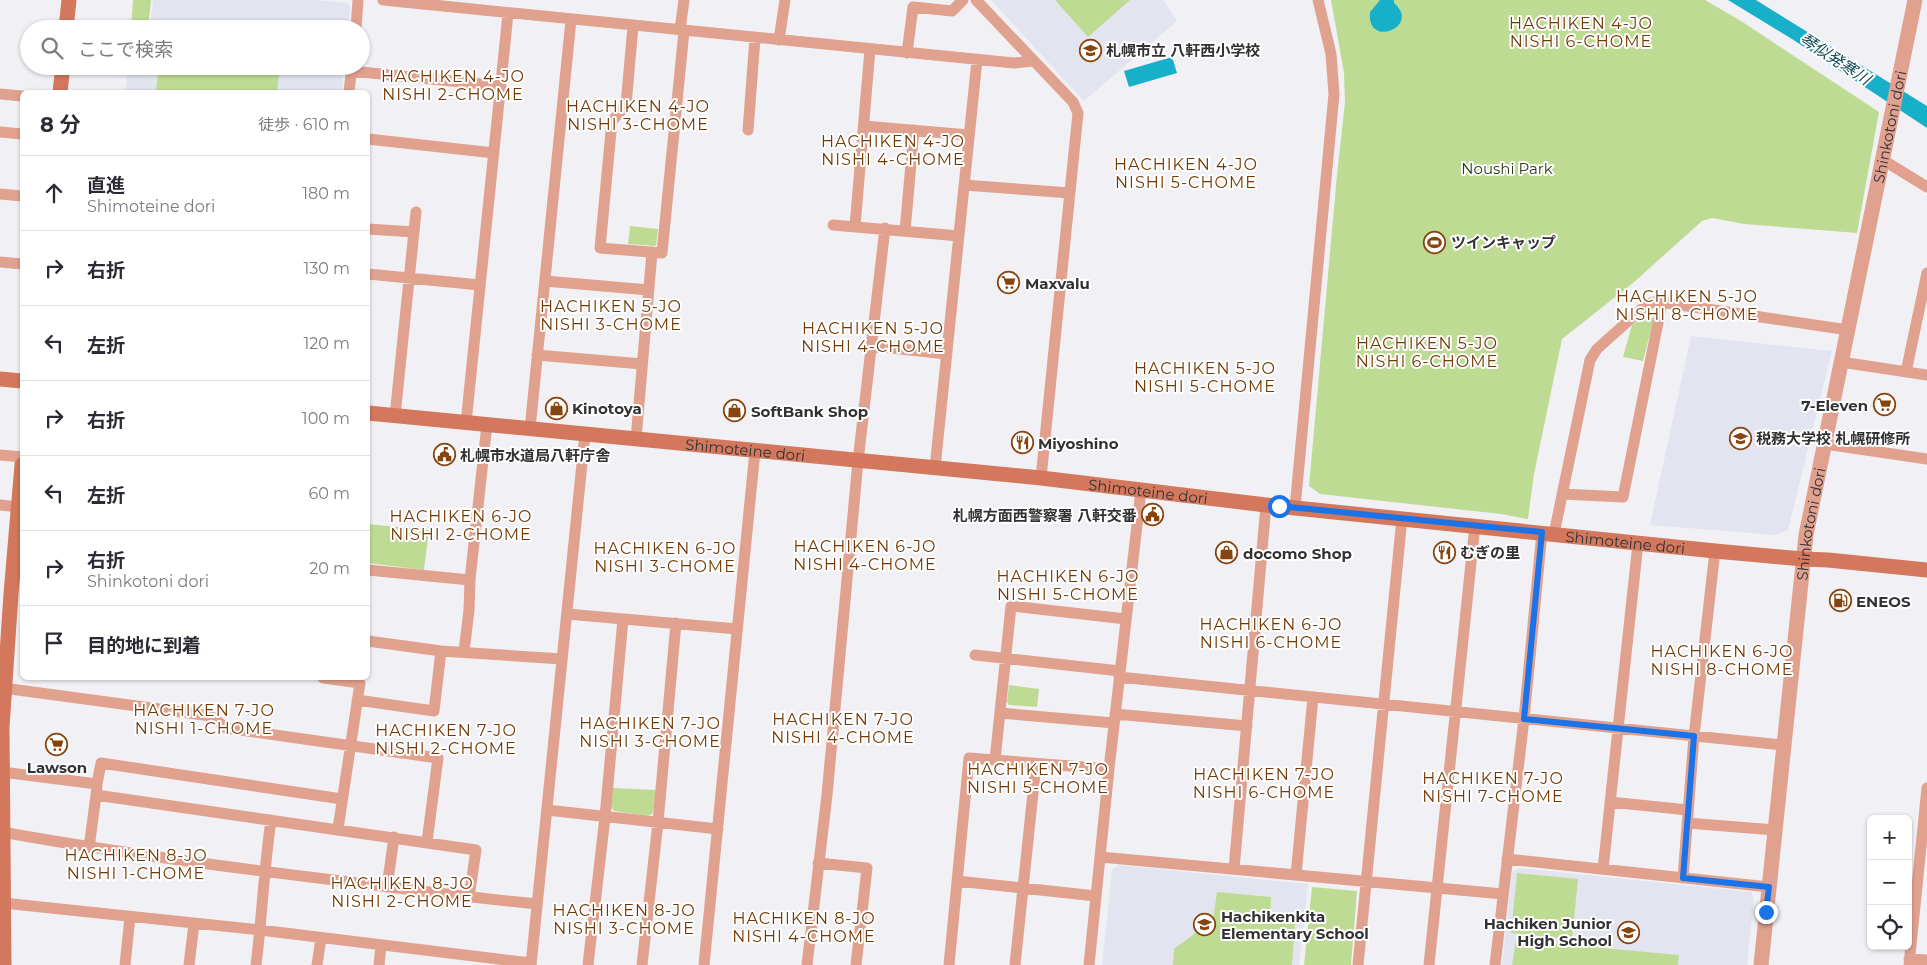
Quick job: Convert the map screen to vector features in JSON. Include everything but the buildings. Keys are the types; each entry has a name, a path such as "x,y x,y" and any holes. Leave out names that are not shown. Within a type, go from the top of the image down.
{"main road":[{"path":"67,20 69,0"},
{"path":"60,90 62,75"},
{"path":"0,379 20,381"},
{"name":"Shimoteine dori","path":"370,413 1041,478 1266,505 1715,551 1927,570"},
{"path":"4,965 1,727 4,688 17,594 20,486"}],"street":[{"path":"357,20 358,0"},
{"path":"383,0 489,6 508,14 977,60 1014,63 1034,61"},
{"path":"633,26 626,105 612,121 600,248 662,253 684,0"},
{"path":"779,40 785,0"},
{"path":"907,53 913,8 952,11 964,0"},
{"path":"976,0 1073,102 1078,113 1041,478"},
{"path":"1295,508 1334,94 1331,54 1318,0"},
{"name":"Shinkotoni dori","path":"1761,965 1806,536 1915,0"},
{"path":"466,422 508,14"},
{"path":"530,429 571,20"},
{"path":"748,130 755,38"},
{"path":"855,226 870,49"},
{"path":"935,468 977,60"},
{"path":"370,71 501,86"},
{"path":"349,90 351,75"},
{"path":"0,94 20,96"},
{"path":"864,126 969,135"},
{"path":"905,230 914,130"},
{"path":"0,132 20,134"},
{"path":"370,139 494,153"},
{"path":"1882,160 1927,187"},
{"path":"964,185 1070,193"},
{"path":"0,194 20,196"},
{"path":"395,416 416,212"},
{"path":"833,225 885,228 959,236"},
{"path":"807,965 827,795 858,461 885,228"},
{"path":"370,229 414,232"},
{"path":"636,439 652,252"},
{"path":"0,262 20,264"},
{"path":"1906,372 1927,273"},
{"path":"370,274 480,285"},
{"path":"545,281 649,290"},
{"path":"1495,965 1548,533 1562,494 1590,360 1597,349 1646,305 1654,302 1848,330"},
{"path":"1562,494 1623,497 1662,303"},
{"path":"872,346 947,354"},
{"path":"537,355 642,364"},
{"path":"1841,362 1927,375"},
{"path":"464,652 487,424"},
{"path":"3,903 260,930 531,964 585,434"},
{"path":"1825,444 1927,459"},
{"path":"704,965 755,451"},
{"path":"0,455 20,457"},
{"path":"1089,965 1108,769 1141,490"},
{"path":"0,505 18,507"},
{"path":"1234,869 1266,505"},
{"path":"1358,965 1402,518"},
{"path":"1429,965 1475,525"},
{"path":"1602,869 1638,543"},
{"path":"1683,878 1694,736 1715,551"},
{"path":"370,570 470,580"},
{"path":"995,760 1011,606 1126,619"},
{"path":"566,614 738,629"},
{"path":"588,965 605,817 623,619"},
{"path":"642,965 658,822 676,623"},
{"path":"370,642 440,651 562,659"},
{"path":"357,700 434,711 440,651"},
{"path":"975,655 1005,657 1250,691 1783,745"},
{"path":"338,680 360,683 338,829"},
{"path":"4,688 211,716 226,728 438,758 427,842"},
{"path":"1296,875 1313,697"},
{"path":"1000,712 1246,726"},
{"path":"949,965 969,758 1108,769"},
{"path":"89,848 101,763 342,800"},
{"path":"1015,965 1036,764"},
{"path":"2,772 271,820 476,850 469,898"},
{"path":"1927,788 1909,962 1927,960"},
{"path":"1610,802 1688,810"},
{"path":"547,810 718,828"},
{"path":"256,965 264,872 271,820"},
{"path":"1687,823 1775,830"},
{"path":"2,832 89,848 264,872 469,898 538,904"},
{"path":"387,887 394,837"},
{"path":"1100,857 1503,894"},
{"path":"1507,859 1769,887"},
{"path":"818,863 866,868 856,965"},
{"path":"957,880 1096,896"},
{"path":"125,965 130,917"},
{"path":"189,965 194,924"},
{"path":"317,965 321,938"},
{"path":"379,965 381,945"}],"shaded area":[{"path":"153,0 317,0 347,3 350,7 349,20 151,20"},
{"name":"札幌市立 八軒西小学校","path":"991,0 1163,0 1177,21 1084,101"},
{"path":"127,75 343,75 342,90 125,90"},
{"name":"税務大学校 札幌研修所","path":"1691,336 1832,351 1788,530 1775,535 1650,525"},
{"name":"Hachikenkita Elementary School","path":"1119,865 1308,884 1299,965 1102,965 1112,870"},
{"name":"Hachiken Junior High School","path":"1519,868 1751,892 1754,899 1747,965 1502,965 1512,872"}],"green space":[{"path":"133,0 151,0 149,20 132,20"},
{"path":"1055,0 1130,0 1088,37"},
{"name":"Noushi Park","path":"1331,0 1705,0 1741,21 1879,112 1857,233 1744,224 1712,218 1702,221 1633,283 1562,339 1534,474 1528,519 1501,514 1320,494 1309,486 1345,102 1344,73"},
{"path":"158,75 279,75 277,90 156,90"},
{"path":"630,226 658,229 656,246 628,244"},
{"path":"1644,317 1654,318 1643,361 1623,357 1632,325"},
{"path":"370,524 429,530 424,570 370,563"},
{"path":"1009,685 1039,689 1037,707 1009,705 1007,702"},
{"path":"613,788 656,790 653,813 648,816 614,811 610,806"},
{"path":"1517,873 1578,879 1572,939 1511,933"},
{"path":"1312,887 1357,891 1351,965 1304,965"},
{"path":"1217,892 1271,897 1270,920 1295,923 1292,965 1173,965 1174,949 1213,920"},
{"path":"1516,940 1679,955 1678,965 1512,965"}],"water":[{"path":"1380,0 1394,0 1394,3 1401,12 1402,20 1398,26 1383,32 1376,30 1371,23 1370,12"},
{"name":"琴似発寒川","path":"1728,0 1756,0 1927,106 1927,128 1792,39"},
{"path":"1172,57 1177,73 1129,87 1124,71"}],"place":[{"name":"札幌市立 八軒西小学校","path":"1090,50"},
{"name":"ツインキャップ","path":"1435,242"},
{"name":"Maxvalu","path":"1009,283"},
{"name":"7-Eleven","path":"1884,405"},
{"name":"Kinotoya","path":"556,408"},
{"name":"SoftBank Shop","path":"735,411"},
{"name":"税務大学校 札幌研修所","path":"1740,438"},
{"name":"Miyoshino","path":"1022,443"},
{"name":"札幌市水道局八軒庁舎","path":"444,455"},
{"name":"札幌方面西警察署 八軒交番","path":"1153,515"},
{"name":"むぎの里","path":"1444,552"},
{"name":"docomo Shop","path":"1227,553"},
{"name":"ENEOS","path":"1840,601"},
{"name":"Lawson","path":"57,744"},
{"name":"Hachikenkita Elementary School","path":"1205,925"},
{"name":"Hachiken Junior High School","path":"1628,932"}],"district":[{"name":"HACHIKEN 4-JO NISHI 6-CHOME","path":"1581,32"},
{"name":"HACHIKEN 4-JO NISHI 2-CHOME","path":"453,85"},
{"name":"HACHIKEN 4-JO NISHI 3-CHOME","path":"638,115"},
{"name":"HACHIKEN 4-JO NISHI 4-CHOME","path":"893,150"},
{"name":"HACHIKEN 4-JO NISHI 5-CHOME","path":"1186,173"},
{"name":"HACHIKEN 5-JO NISHI 8-CHOME","path":"1687,305"},
{"name":"HACHIKEN 5-JO NISHI 3-CHOME","path":"611,315"},
{"name":"HACHIKEN 5-JO NISHI 4-CHOME","path":"873,337"},
{"name":"HACHIKEN 5-JO NISHI 6-CHOME","path":"1427,352"},
{"name":"HACHIKEN 5-JO NISHI 5-CHOME","path":"1205,377"},
{"name":"HACHIKEN 6-JO NISHI 2-CHOME","path":"461,525"},
{"name":"HACHIKEN 6-JO NISHI 4-CHOME","path":"865,555"},
{"name":"HACHIKEN 6-JO NISHI 3-CHOME","path":"665,557"},
{"name":"HACHIKEN 6-JO NISHI 5-CHOME","path":"1068,585"},
{"name":"HACHIKEN 6-JO NISHI 6-CHOME","path":"1271,633"},
{"name":"HACHIKEN 6-JO NISHI 8-CHOME","path":"1722,660"},
{"name":"HACHIKEN 7-JO NISHI 1-CHOME","path":"204,719"},
{"name":"HACHIKEN 7-JO NISHI 4-CHOME","path":"843,728"},
{"name":"HACHIKEN 7-JO NISHI 3-CHOME","path":"650,732"},
{"name":"HACHIKEN 7-JO NISHI 2-CHOME","path":"446,739"},
{"name":"HACHIKEN 7-JO NISHI 5-CHOME","path":"1038,778"},
{"name":"HACHIKEN 7-JO NISHI 6-CHOME","path":"1264,783"},
{"name":"HACHIKEN 7-JO NISHI 7-CHOME","path":"1493,787"},
{"name":"HACHIKEN 8-JO NISHI 1-CHOME","path":"136,864"},
{"name":"HACHIKEN 8-JO NISHI 2-CHOME","path":"402,892"},
{"name":"HACHIKEN 8-JO NISHI 3-CHOME","path":"624,919"},
{"name":"HACHIKEN 8-JO NISHI 4-CHOME","path":"804,927"}],"route":[{"path":"1279,506 1542,532 1524,719 1694,736 1683,878 1769,887 1766,912"}]}
